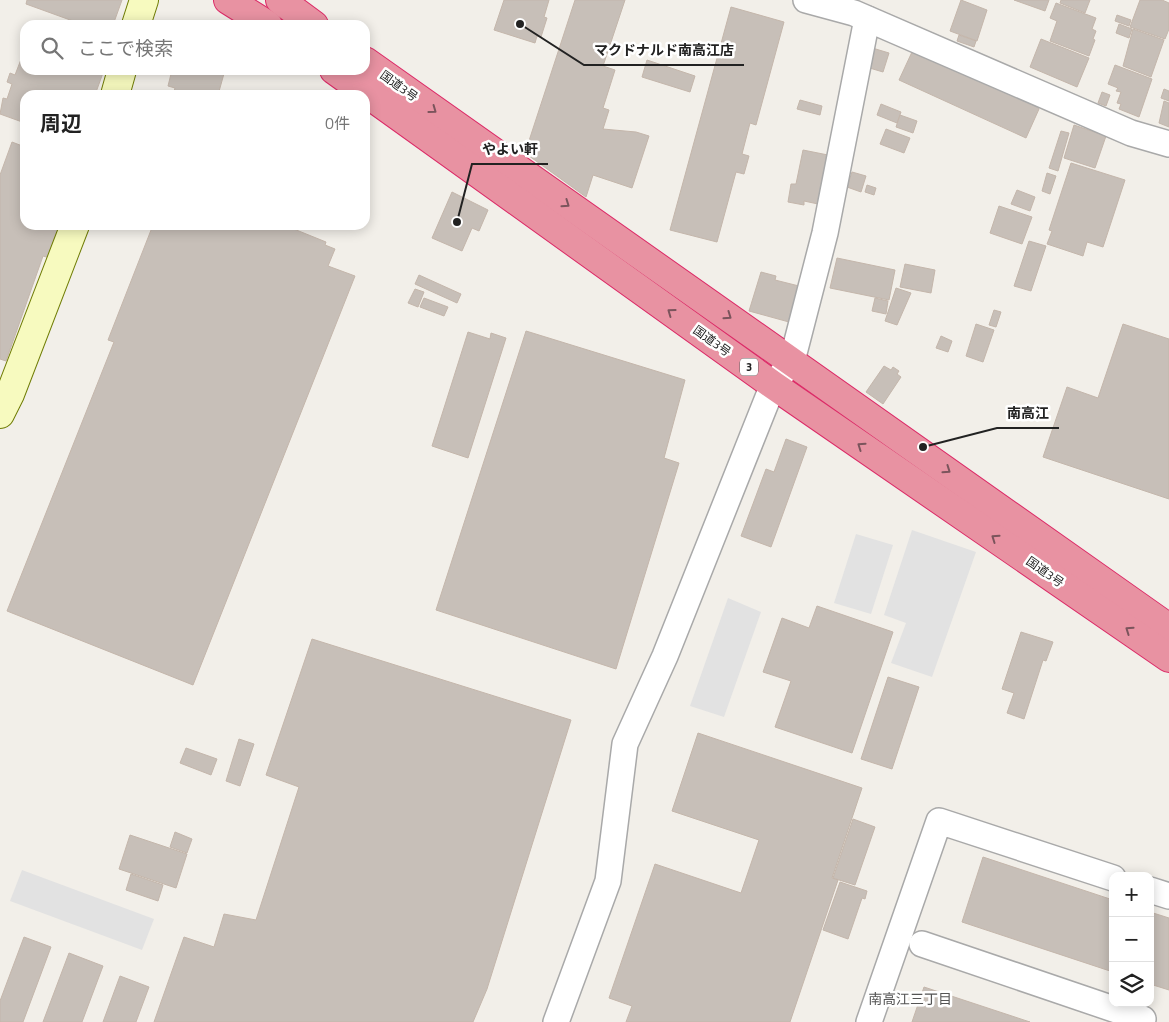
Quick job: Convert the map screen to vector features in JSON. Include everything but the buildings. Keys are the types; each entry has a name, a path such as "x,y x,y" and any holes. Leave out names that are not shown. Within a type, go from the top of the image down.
{"highway":[{"path":"228,0 260,20"},
{"path":"280,0 307,20"},
{"name":"国道3号","path":"370,66 1169,628"},
{"name":"国道3号","path":"341,75 362,90"},
{"name":"国道3号","path":"370,96 773,385 1169,658"}],"street":[{"path":"138,20 144,0"},
{"path":"806,0 860,11 1131,133 1169,144"},
{"path":"556,1022 608,882 625,744 666,656 773,385 792,361 825,233 860,11"},
{"path":"116,90 121,75"},
{"path":"0,414 10,394 73,230"},
{"path":"869,1022 940,821 1109,877"},
{"path":"1154,891 1169,896"},
{"path":"922,944 1112,1016 1143,1019"}],"shaded area":[{"path":"912,530 976,552 932,677 891,663 906,623 884,615"},
{"path":"856,534 893,545 871,614 834,603"},
{"path":"728,598 761,612 724,717 690,706"},
{"path":"22,870 154,919 142,950 10,901"}],"place":[{"name":"マクドナルド南高江店","path":"520,24"},
{"name":"やよい軒","path":"457,222"},
{"name":"南高江","path":"923,447"}],"district":[{"name":"南高江三丁目","path":"910,999"}]}
